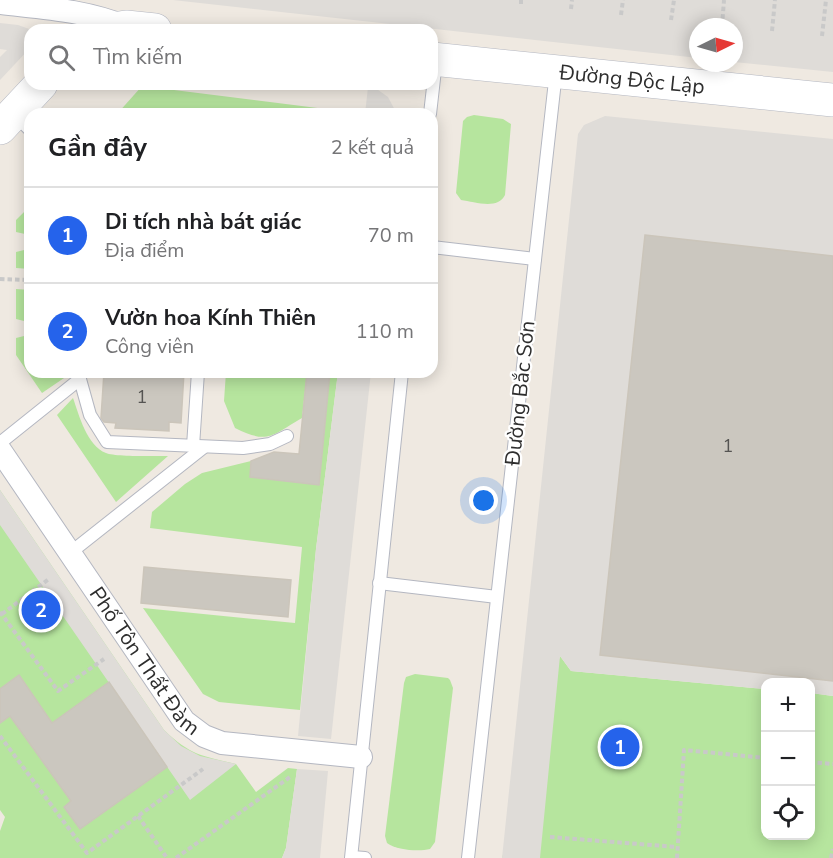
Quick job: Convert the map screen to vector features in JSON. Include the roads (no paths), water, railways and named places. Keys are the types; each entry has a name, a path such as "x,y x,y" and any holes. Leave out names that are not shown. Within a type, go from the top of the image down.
{"main road":[{"name":"Đường Độc Lập","path":"438,59 833,100"},
{"path":"24,108 36,90"},
{"path":"14,124 24,109"}],"street":[{"path":"0,3 78,11 103,17 118,24"},
{"name":"Phố Tôn Thất Đàm","path":"0,450 184,722 204,736 222,743 361,757"}],"lane":[{"name":"Đường Bắc Sơn","path":"468,858 556,72"},
{"path":"430,108 432,90"},
{"path":"438,248 535,259"},
{"path":"0,443 77,378"},
{"path":"80,378 90,415 107,442 243,448 270,444 287,436"},
{"path":"198,378 198,447"},
{"path":"356,858 361,757 401,378"},
{"path":"69,553 198,447"},
{"path":"379,583 497,597"}],"place":[{"name":"Vườn hoa Kính Thiên","path":"41,610"},
{"name":"Di tích nhà bát giác","path":"620,747"}]}
